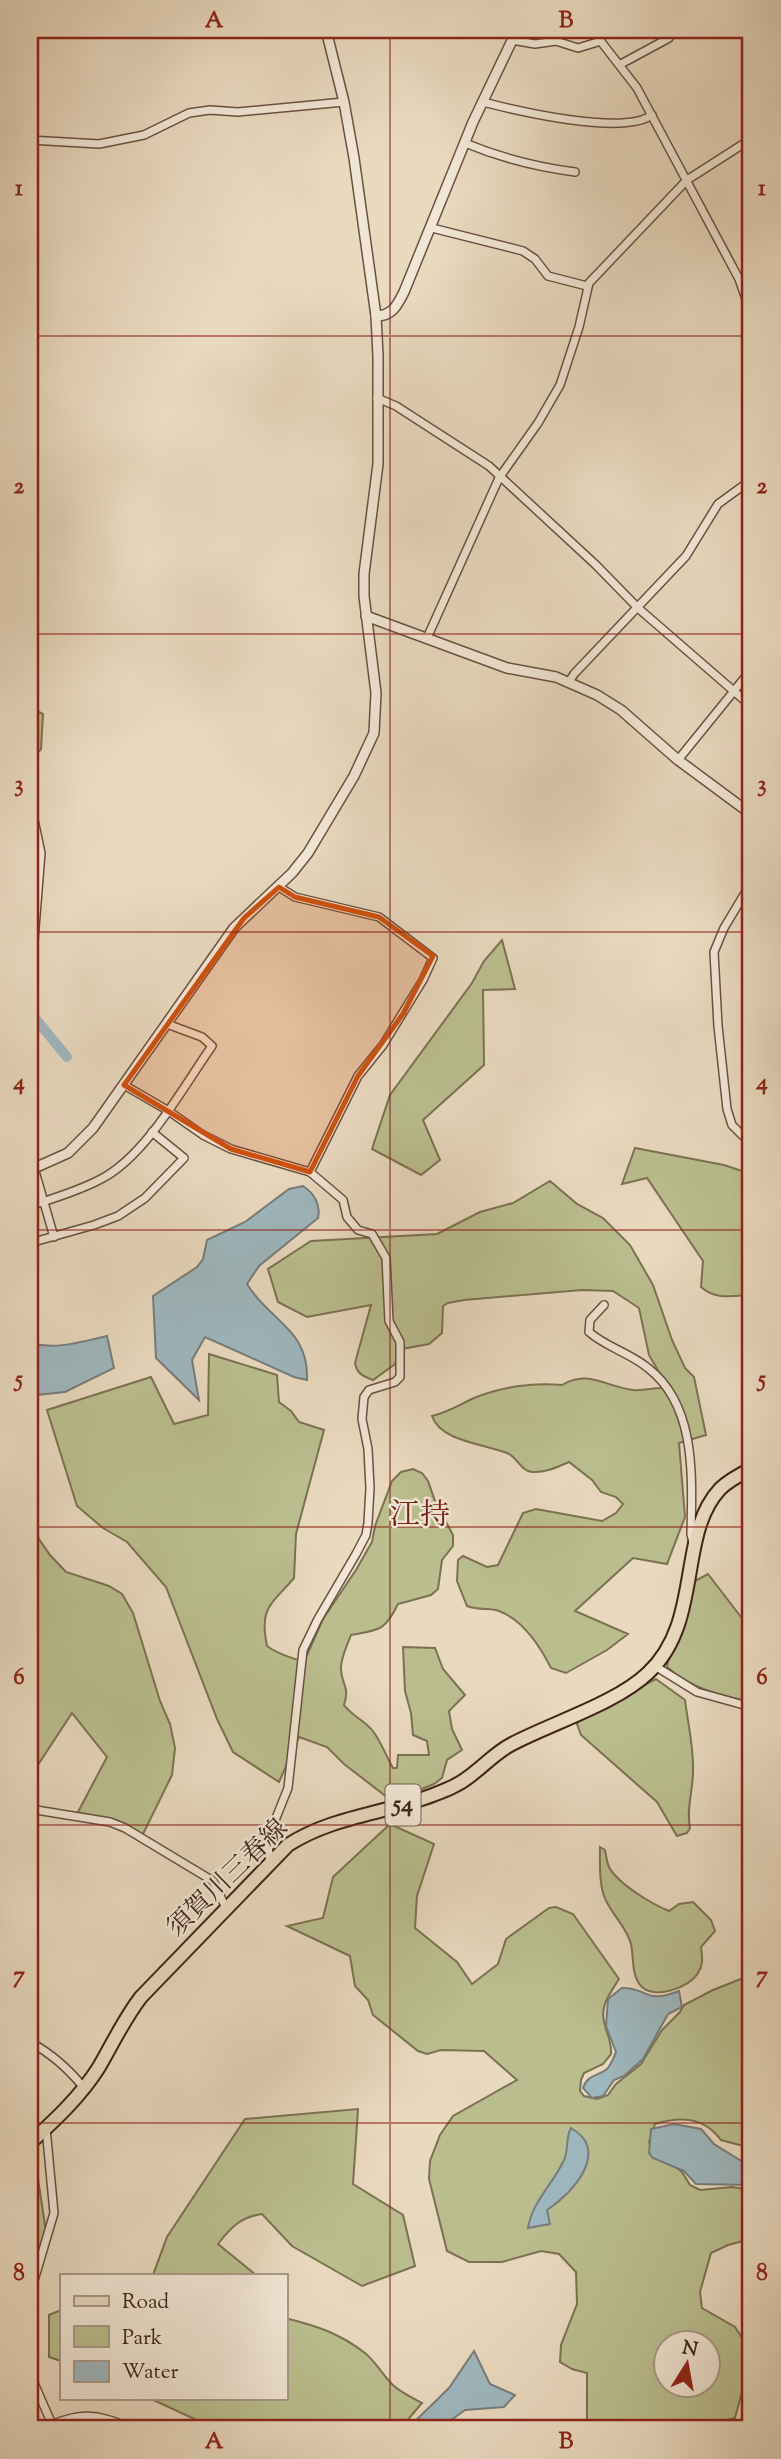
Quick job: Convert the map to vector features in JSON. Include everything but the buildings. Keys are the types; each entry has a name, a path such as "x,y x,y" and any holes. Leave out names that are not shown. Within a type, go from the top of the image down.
{"main road":[{"name":"須賀川三春線","path":"30,2143 84,2088 129,2012 288,1845 318,1827 391,1808 452,1787 503,1749 626,1690 655,1666 672,1641 680,1620 696,1546 712,1499 723,1486 750,1469"}],"street":[{"path":"32,1169 68,1153 93,1128 234,928 292,873 323,830 354,776 374,733 376,693 366,616 364,567 376,483 376,316 354,158 344,102 326,30"},
{"path":"376,316 389,314 397,306 432,228 464,144 517,30"},
{"path":"592,30 621,64 652,115 747,290 751,313"},
{"path":"621,64 669,38"},
{"path":"512,40 535,44 556,41 578,48 601,41"},
{"path":"30,140 99,144 144,135 189,113 210,110 238,112 344,102"},
{"path":"483,102 570,120 627,123 652,115"},
{"path":"427,638 499,478 538,423 560,385 579,327 587,286 687,180 751,139"},
{"path":"464,144 537,167 575,172"},
{"path":"432,228 523,251 535,259 548,276 587,286"},
{"path":"377,398 396,405 477,457 596,565 638,608 751,706"},
{"path":"569,682 686,556 718,504 751,480"},
{"path":"366,616 507,668 569,682 621,709 678,760 751,814"},
{"path":"678,760 751,670"},
{"path":"30,800 41,853 34,896 30,990"},
{"path":"751,883 723,928 714,955 727,1109 732,1125 743,1136 751,1138"},
{"path":"279,887 295,897 379,916 433,958 423,980 383,1045 358,1076 310,1172"},
{"path":"30,1206 103,1179 123,1164 152,1132 212,1046 202,1037 167,1024"},
{"path":"124,1085 203,1135 231,1149 310,1172 343,1200 347,1217 358,1230 372,1234 383,1250 388,1268 389,1321 400,1342 400,1377 395,1382 369,1390 364,1397 362,1419 369,1475 369,1523 356,1555 303,1650 288,1788 270,1833 270,1863"},
{"path":"30,1244 118,1216 145,1198 184,1158 152,1132"},
{"path":"30,1155 54,1237"},
{"path":"604,1305 590,1321 589,1332 646,1366 655,1374 679,1408 692,1467 691,1534 696,1546"},
{"path":"750,1469 747,1464 751,1449"},
{"path":"655,1666 696,1692 751,1707"},
{"path":"30,1809 110,1822 125,1828 213,1881 226,1908"},
{"path":"30,2042 65,2065 84,2088"},
{"path":"30,2294 54,2214 46,2128"},
{"path":"30,2374 53,2427"},
{"path":"40,2429 53,2427 86,2414 134,2429"}],"highlighted area":[{"path":"279,887 295,897 379,917 433,956 403,1014 358,1076 310,1172 231,1149 124,1085 244,918"}],"green space":[{"path":"30,707 43,714 41,749 30,762"},
{"path":"502,940 515,989 483,990 484,1065 423,1120 440,1160 421,1175 372,1149 390,1095 472,983 484,961"},
{"path":"635,1148 724,1165 751,1174 751,1295 718,1296 701,1287 703,1261 647,1178 622,1184"},
{"path":"550,1181 577,1204 603,1218 630,1245 653,1285 685,1368 694,1377 706,1435 679,1443 685,1517 667,1564 633,1558 575,1611 628,1634 607,1650 566,1673 551,1668 530,1635 508,1615 496,1610 467,1606 457,1581 458,1560 463,1556 487,1567 498,1565 523,1513 536,1509 602,1521 616,1513 623,1504 616,1497 601,1492 592,1480 569,1462 547,1471 528,1471 507,1453 444,1431 432,1416 484,1394 517,1386 562,1385 571,1380 589,1379 633,1390 662,1388 664,1381 649,1355 639,1308 613,1291 582,1290 448,1303 443,1306 442,1333 429,1344 402,1349 395,1364 373,1380 361,1374 355,1363 371,1305 307,1317 278,1302 268,1269 311,1241 437,1234 480,1212 513,1203"},
{"path":"209,1354 277,1375 279,1402 291,1411 299,1422 324,1430 296,1534 294,1578 273,1601 266,1614 265,1633 267,1646 271,1649 304,1662 323,1619 372,1542 375,1526 392,1481 401,1472 413,1469 422,1473 428,1481 453,1535 453,1546 442,1560 438,1589 431,1595 398,1604 389,1620 380,1628 351,1635 341,1670 346,1690 344,1705 372,1730 393,1768 397,1768 398,1755 429,1755 427,1741 413,1735 405,1691 403,1647 435,1648 443,1669 465,1695 449,1711 452,1729 462,1750 447,1760 442,1778 434,1784 392,1801 344,1764 327,1747 299,1737 279,1782 233,1752 217,1719 166,1587 127,1542 103,1528 77,1506 47,1410 151,1377 174,1424 208,1415"},
{"path":"30,1526 50,1555 66,1572 109,1586 122,1594 133,1613 160,1701 170,1724 175,1748 172,1775 142,1836 78,1812 107,1757 72,1713 30,1777"},
{"path":"708,1574 751,1630 751,1702 696,1686 667,1667 681,1633 693,1582"},
{"path":"656,1679 685,1700 691,1736 693,1779 690,1828 687,1833 677,1836 657,1802 581,1735 577,1724 581,1717"},
{"path":"390,1824 434,1844 417,1896 415,1928 457,1962 472,1984 498,1964 506,1939 549,1908 556,1907 573,1914 619,1979 607,1999 603,2015 611,2054 603,2064 584,2073 581,2080 580,2091 584,2096 597,2099 608,2095 616,2084 641,2064 662,2030 684,2005 751,1975 751,2148 721,2140 700,2123 683,2119 655,2124 649,2142 654,2154 682,2172 690,2185 700,2190 732,2187 751,2190 751,2239 711,2253 700,2292 702,2308 735,2327 751,2352 751,2372 745,2381 735,2418 721,2421 719,2429 587,2429 587,2373 560,2362 561,2345 577,2304 576,2272 559,2254 541,2251 502,2262 469,2262 447,2251 429,2179 430,2161 440,2135 453,2116 517,2080 484,2051 441,2050 427,2054 418,2051 373,2015 368,2000 355,1986 350,1956 287,1926 323,1918 333,1877"},
{"path":"600,1847 605,1850 613,1873 636,1893 669,1911 679,1904 693,1902 711,1920 715,1931 701,1947 700,1970 687,1983 671,1990 654,1992 638,1982 629,1938 604,1896"},
{"path":"358,2109 353,2184 403,2215 415,2266 362,2286 292,2246 262,2214 237,2224 218,2244 255,2274 153,2274 167,2237 245,2119"},
{"path":"36,2166 47,2238 30,2267 30,2171"},
{"path":"60,2310 60,2361 49,2357 49,2315"},
{"path":"287,2319 318,2327 346,2340 369,2357 394,2386 422,2403 400,2429 216,2429 153,2400 287,2400"}],"water":[{"path":"303,1186 316,1200 318,1218 259,1266 247,1284 295,1337 306,1363 307,1380 294,1377 205,1337 192,1360 199,1400 156,1358 153,1296 197,1267 203,1259 207,1240 245,1222 289,1189"},
{"path":"107,1336 114,1368 65,1392 37,1395 30,1399 30,1343 59,1345"},
{"path":"622,1988 652,1996 679,1991 682,2007 668,2014 643,2059 624,2076 614,2080 603,2096 592,2098 583,2088 590,2078 607,2069 616,2052 606,2026 608,1999"},
{"path":"674,2124 701,2129 714,2144 751,2167 751,2185 696,2184 684,2171 653,2158 649,2153 651,2129"},
{"path":"571,2128 583,2137 588,2148 584,2171 577,2183 547,2210 550,2224 528,2228 538,2201 564,2160"},
{"path":"474,2351 490,2384 515,2395 504,2407 465,2410 439,2429 407,2429 449,2388"}],"waterway":[{"path":"30,1012 67,1057"}],"district":[{"name":"江持","path":"420,1516"}]}
